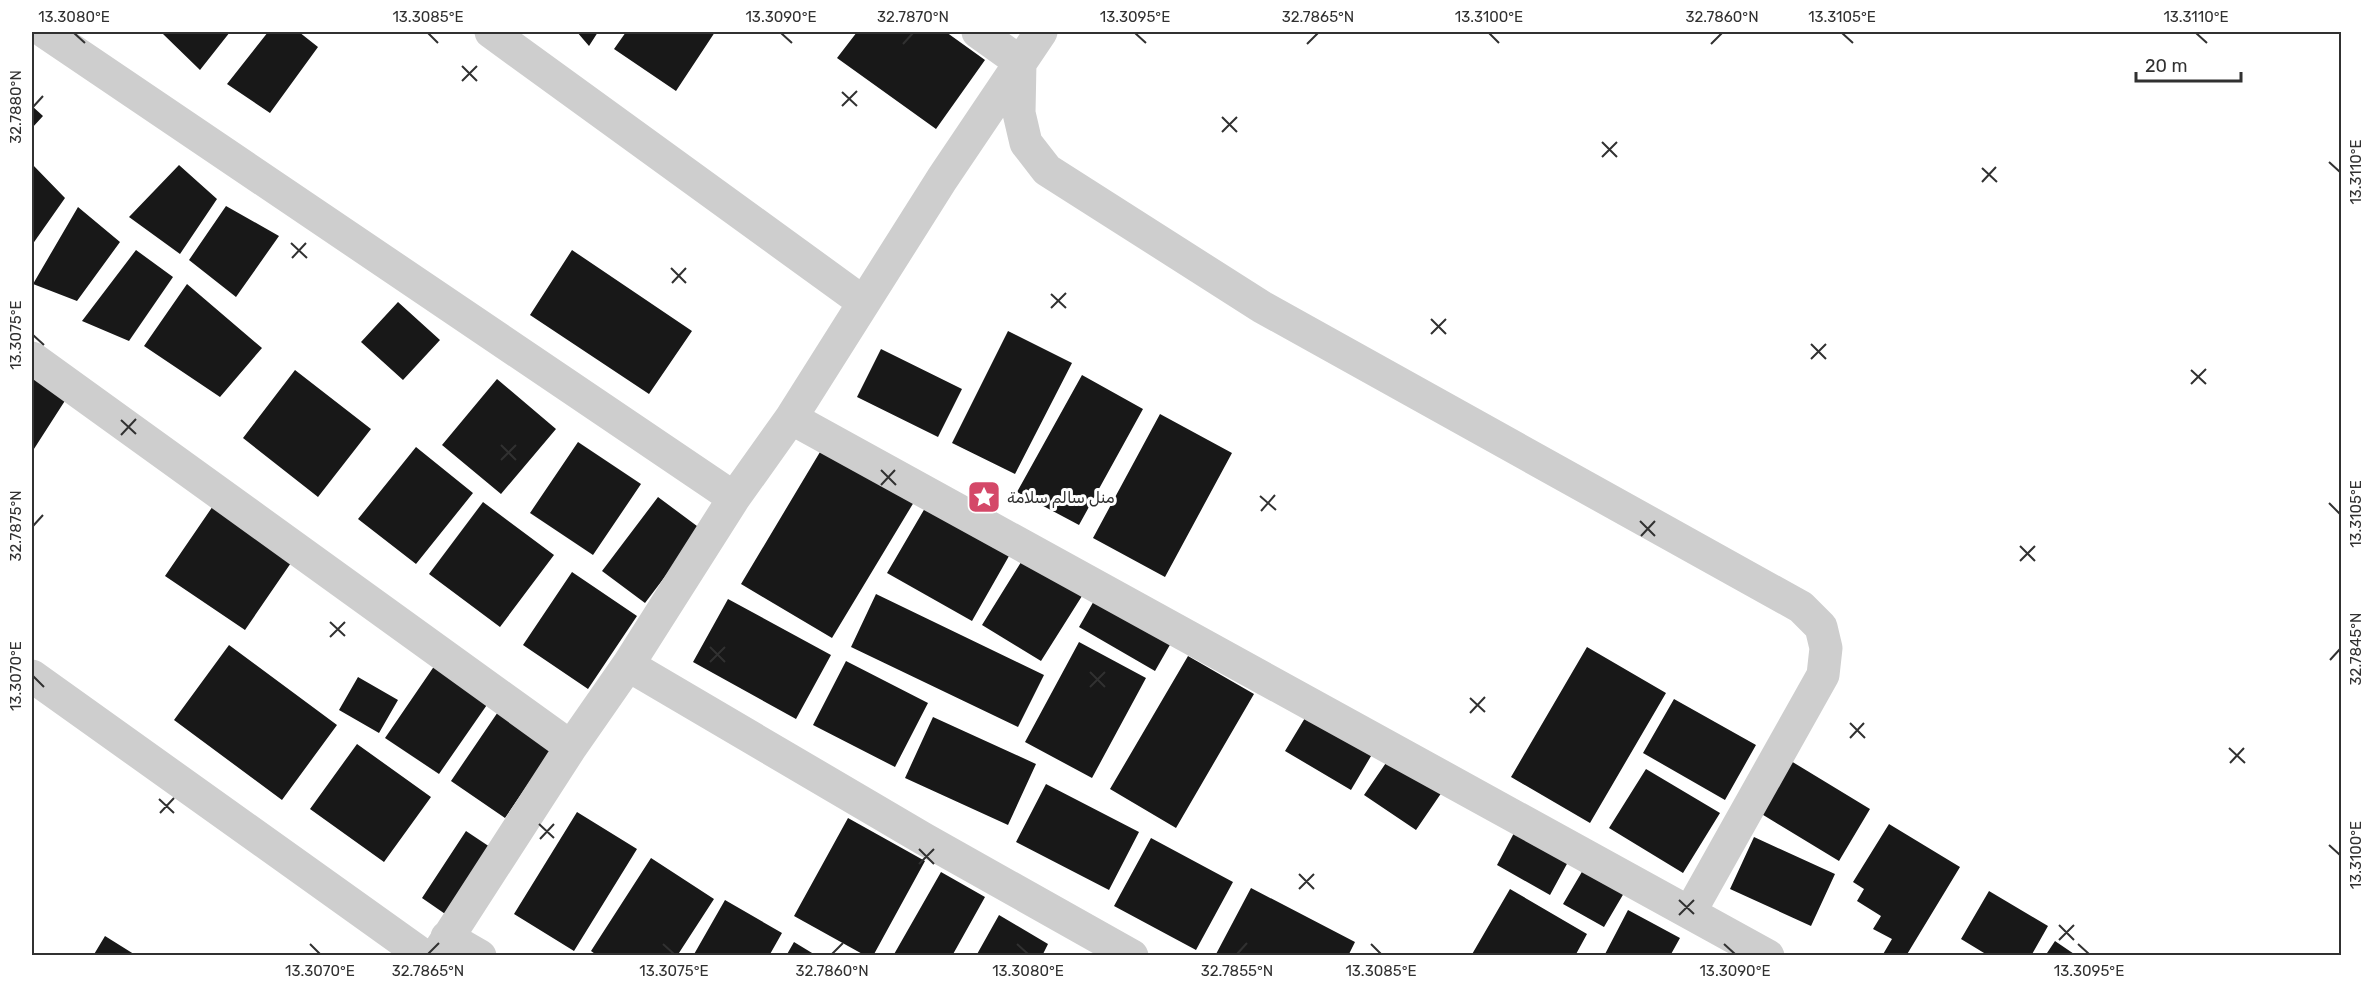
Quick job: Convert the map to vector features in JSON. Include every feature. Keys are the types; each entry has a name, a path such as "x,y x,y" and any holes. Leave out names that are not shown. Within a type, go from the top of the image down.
{"street":[{"path":"45,32 734,498"},
{"path":"491,32 863,302"},
{"path":"978,32 1020,62"},
{"path":"436,949 628,665 734,498 791,418 863,302 1041,32"},
{"path":"1020,62 1018,113 1026,143 1047,170 1262,307 1801,607 1821,627 1826,648 1824,675 1690,912"},
{"path":"32,358 572,747"},
{"path":"791,418 1767,956"},
{"path":"628,665 924,839 1132,956"},
{"path":"32,676 436,949 480,956"}],"building":[{"path":"165,32 230,32 200,70 163,34"},
{"path":"268,32 299,32 318,47 270,113 227,84"},
{"path":"577,32 598,32 589,46"},
{"path":"626,32 715,32 676,91 614,49"},
{"path":"857,32 946,32 985,60 936,129 837,58"},
{"path":"32,106 43,116 32,128"},
{"path":"32,164 65,198 32,245"},
{"path":"179,165 217,199 180,254 129,217"},
{"path":"226,206 279,236 236,297 189,260"},
{"path":"78,207 120,242 77,301 33,284"},
{"path":"136,250 173,277 129,341 82,321"},
{"path":"572,250 692,331 649,394 530,315"},
{"path":"187,284 262,348 220,397 144,346"},
{"path":"398,302 440,340 403,380 361,342"},
{"path":"1008,331 1072,363 1015,474 952,443"},
{"path":"881,349 962,389 938,437 857,397"},
{"path":"295,370 371,429 318,497 243,438"},
{"path":"1082,375 1143,409 1079,525 1017,492"},
{"path":"32,376 68,396 32,452"},
{"path":"497,379 556,429 501,494 442,445"},
{"path":"1160,414 1232,453 1165,577 1093,538"},
{"path":"578,442 641,484 593,555 530,513"},
{"path":"416,447 473,493 416,564 358,519"},
{"path":"823,447 914,502 832,638 741,584"},
{"path":"658,497 701,529 645,603 602,571"},
{"path":"483,502 554,555 500,627 429,574"},
{"path":"215,503 295,557 245,630 165,576"},
{"path":"925,508 1009,556 972,621 887,573"},
{"path":"1023,559 1082,596 1041,661 982,625"},
{"path":"572,572 637,616 588,689 523,645"},
{"path":"876,594 1044,675 1018,727 851,647"},
{"path":"728,599 831,655 796,719 693,662"},
{"path":"1095,599 1171,643 1155,671 1079,627"},
{"path":"1079,642 1146,678 1092,778 1025,742"},
{"path":"229,645 337,725 282,800 174,720"},
{"path":"1587,647 1666,693 1590,823 1511,777"},
{"path":"1188,656 1254,694 1176,828 1110,789"},
{"path":"846,661 928,703 895,767 813,725"},
{"path":"437,662 491,699 439,774 385,738"},
{"path":"358,677 398,700 379,733 339,710"},
{"path":"1674,699 1756,745 1725,800 1643,753"},
{"path":"502,706 556,743 505,818 451,781"},
{"path":"1308,713 1374,751 1351,790 1285,751"},
{"path":"933,717 1036,764 1008,825 905,778"},
{"path":"357,744 431,797 384,862 310,809"},
{"path":"1390,757 1442,792 1416,830 1364,795"},
{"path":"1786,758 1870,809 1839,861 1755,810"},
{"path":"1646,769 1720,813 1683,873 1609,828"},
{"path":"1046,784 1139,832 1109,890 1016,842"},
{"path":"577,812 637,849 574,951 514,914"},
{"path":"848,818 925,861 873,956 866,956 794,916"},
{"path":"1889,824 1960,867 1906,956 1882,956 1892,939 1873,929 1881,916 1857,901 1864,889 1853,882"},
{"path":"466,831 496,851 451,918 422,898"},
{"path":"1514,833 1568,862 1550,895 1497,865"},
{"path":"1754,837 1835,874 1811,926 1730,889"},
{"path":"1151,838 1233,882 1196,950 1114,906"},
{"path":"651,858 714,899 677,956 598,956 591,951"},
{"path":"1583,870 1624,893 1604,927 1563,904"},
{"path":"941,872 985,897 952,956 893,956"},
{"path":"1251,888 1355,942 1348,956 1215,956"},
{"path":"1510,889 1587,934 1575,956 1471,956"},
{"path":"1989,891 2048,926 2031,956 1989,956 1961,939"},
{"path":"725,900 782,933 769,956 693,956"},
{"path":"1628,910 1680,938 1670,956 1604,956"},
{"path":"999,915 1048,944 1042,956 976,956"},
{"path":"105,936 137,956 93,956"},
{"path":"2055,941 2077,956 2045,956"},
{"path":"794,942 817,956 786,956"}],"place":[{"name":"منل سالم سلامة","path":"984,497"}]}
